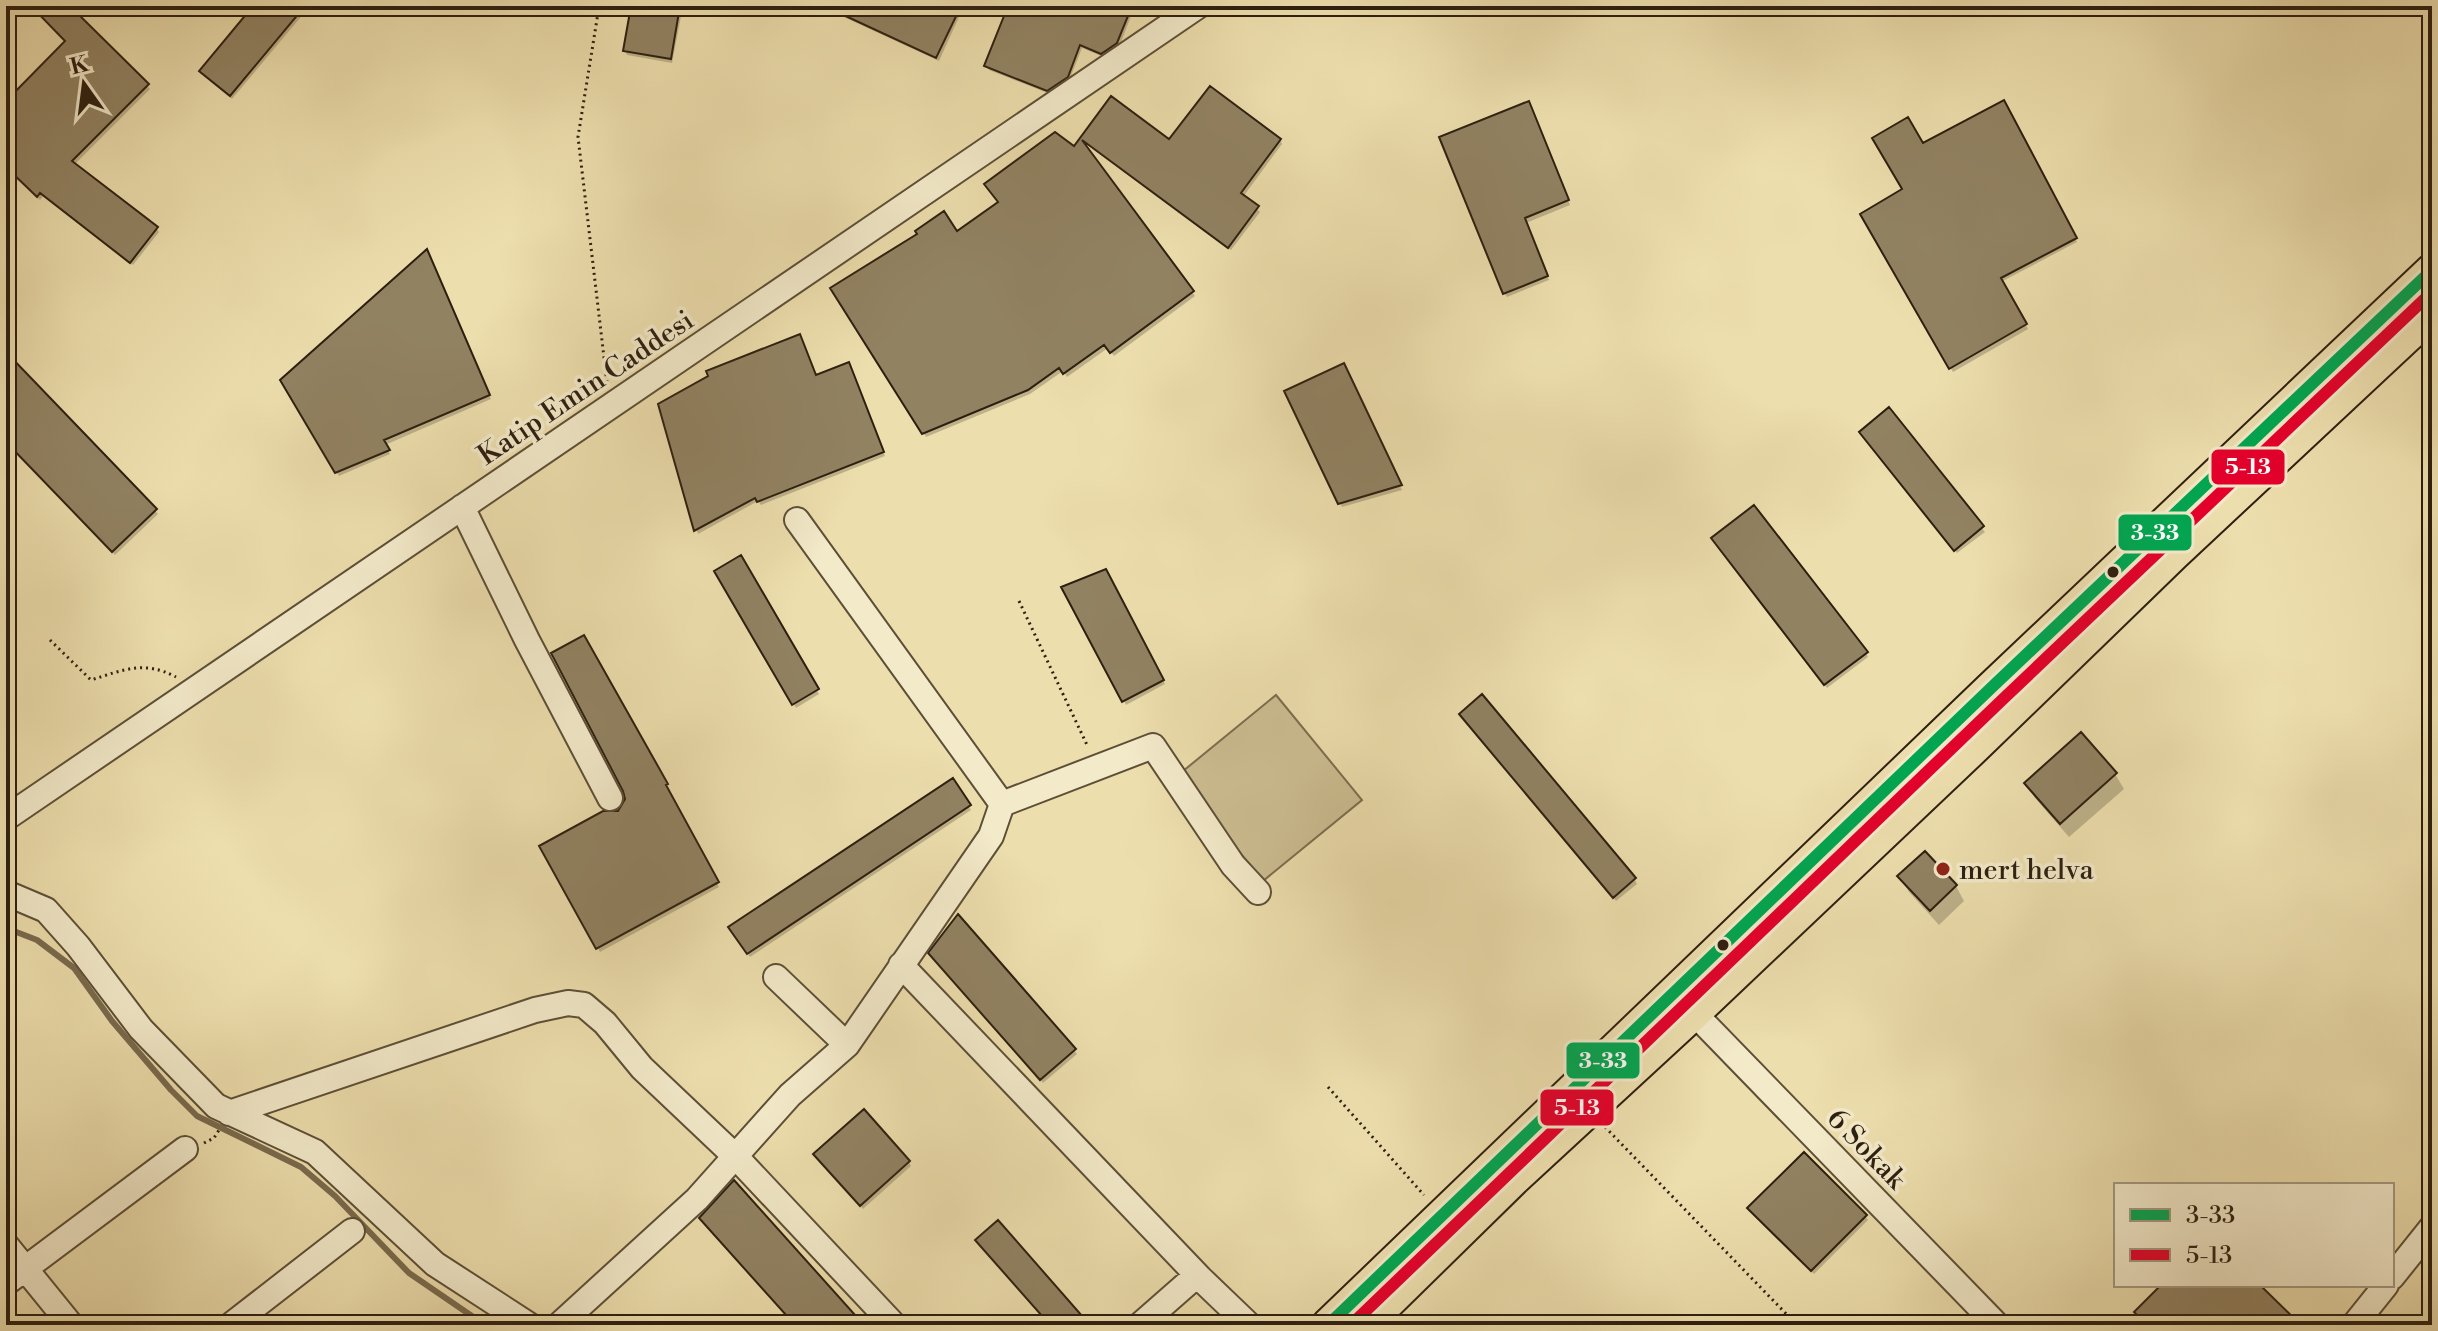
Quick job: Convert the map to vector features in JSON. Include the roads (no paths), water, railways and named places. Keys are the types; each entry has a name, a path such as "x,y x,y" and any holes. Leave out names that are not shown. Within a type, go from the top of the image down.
{"main road":[{"path":"1328,1325 2432,270"},
{"path":"1365,1325 1515,1178 1694,1013 2163,564 2432,313"}],"street":[{"name":"Katip Emin Caddesi","path":"6,818 1198,6"},
{"path":"462,507 610,798"},
{"path":"797,520 1002,804"},
{"path":"1002,804 1153,746 1233,865 1258,892"},
{"path":"559,1325 697,1199 737,1158 790,1095 847,1045 991,836 1002,804"},
{"path":"6,893 46,910 78,946 141,1029 216,1106 315,1152 435,1264 529,1325"},
{"path":"901,965 1197,1275 1249,1325"},
{"path":"776,977 847,1045"},
{"path":"229,1113 535,1010 568,1003 584,1005 605,1023 642,1068 737,1158 894,1325"},
{"name":"6 Sokak","path":"1694,1013 1997,1325"},
{"path":"16,1276 185,1149"},
{"path":"2394,1274 2432,1227"},
{"path":"231,1325 352,1231"},
{"path":"6,1245 16,1276 71,1325"},
{"path":"1140,1325 1197,1275"},
{"path":"2358,1323 2385,1287"}],"waterway":[{"path":"6,928 37,940 74,968 112,1021 197,1116 301,1167 335,1196 409,1273 485,1325"}],"place":[{"name":"mert helva","path":"1943,869"}]}
